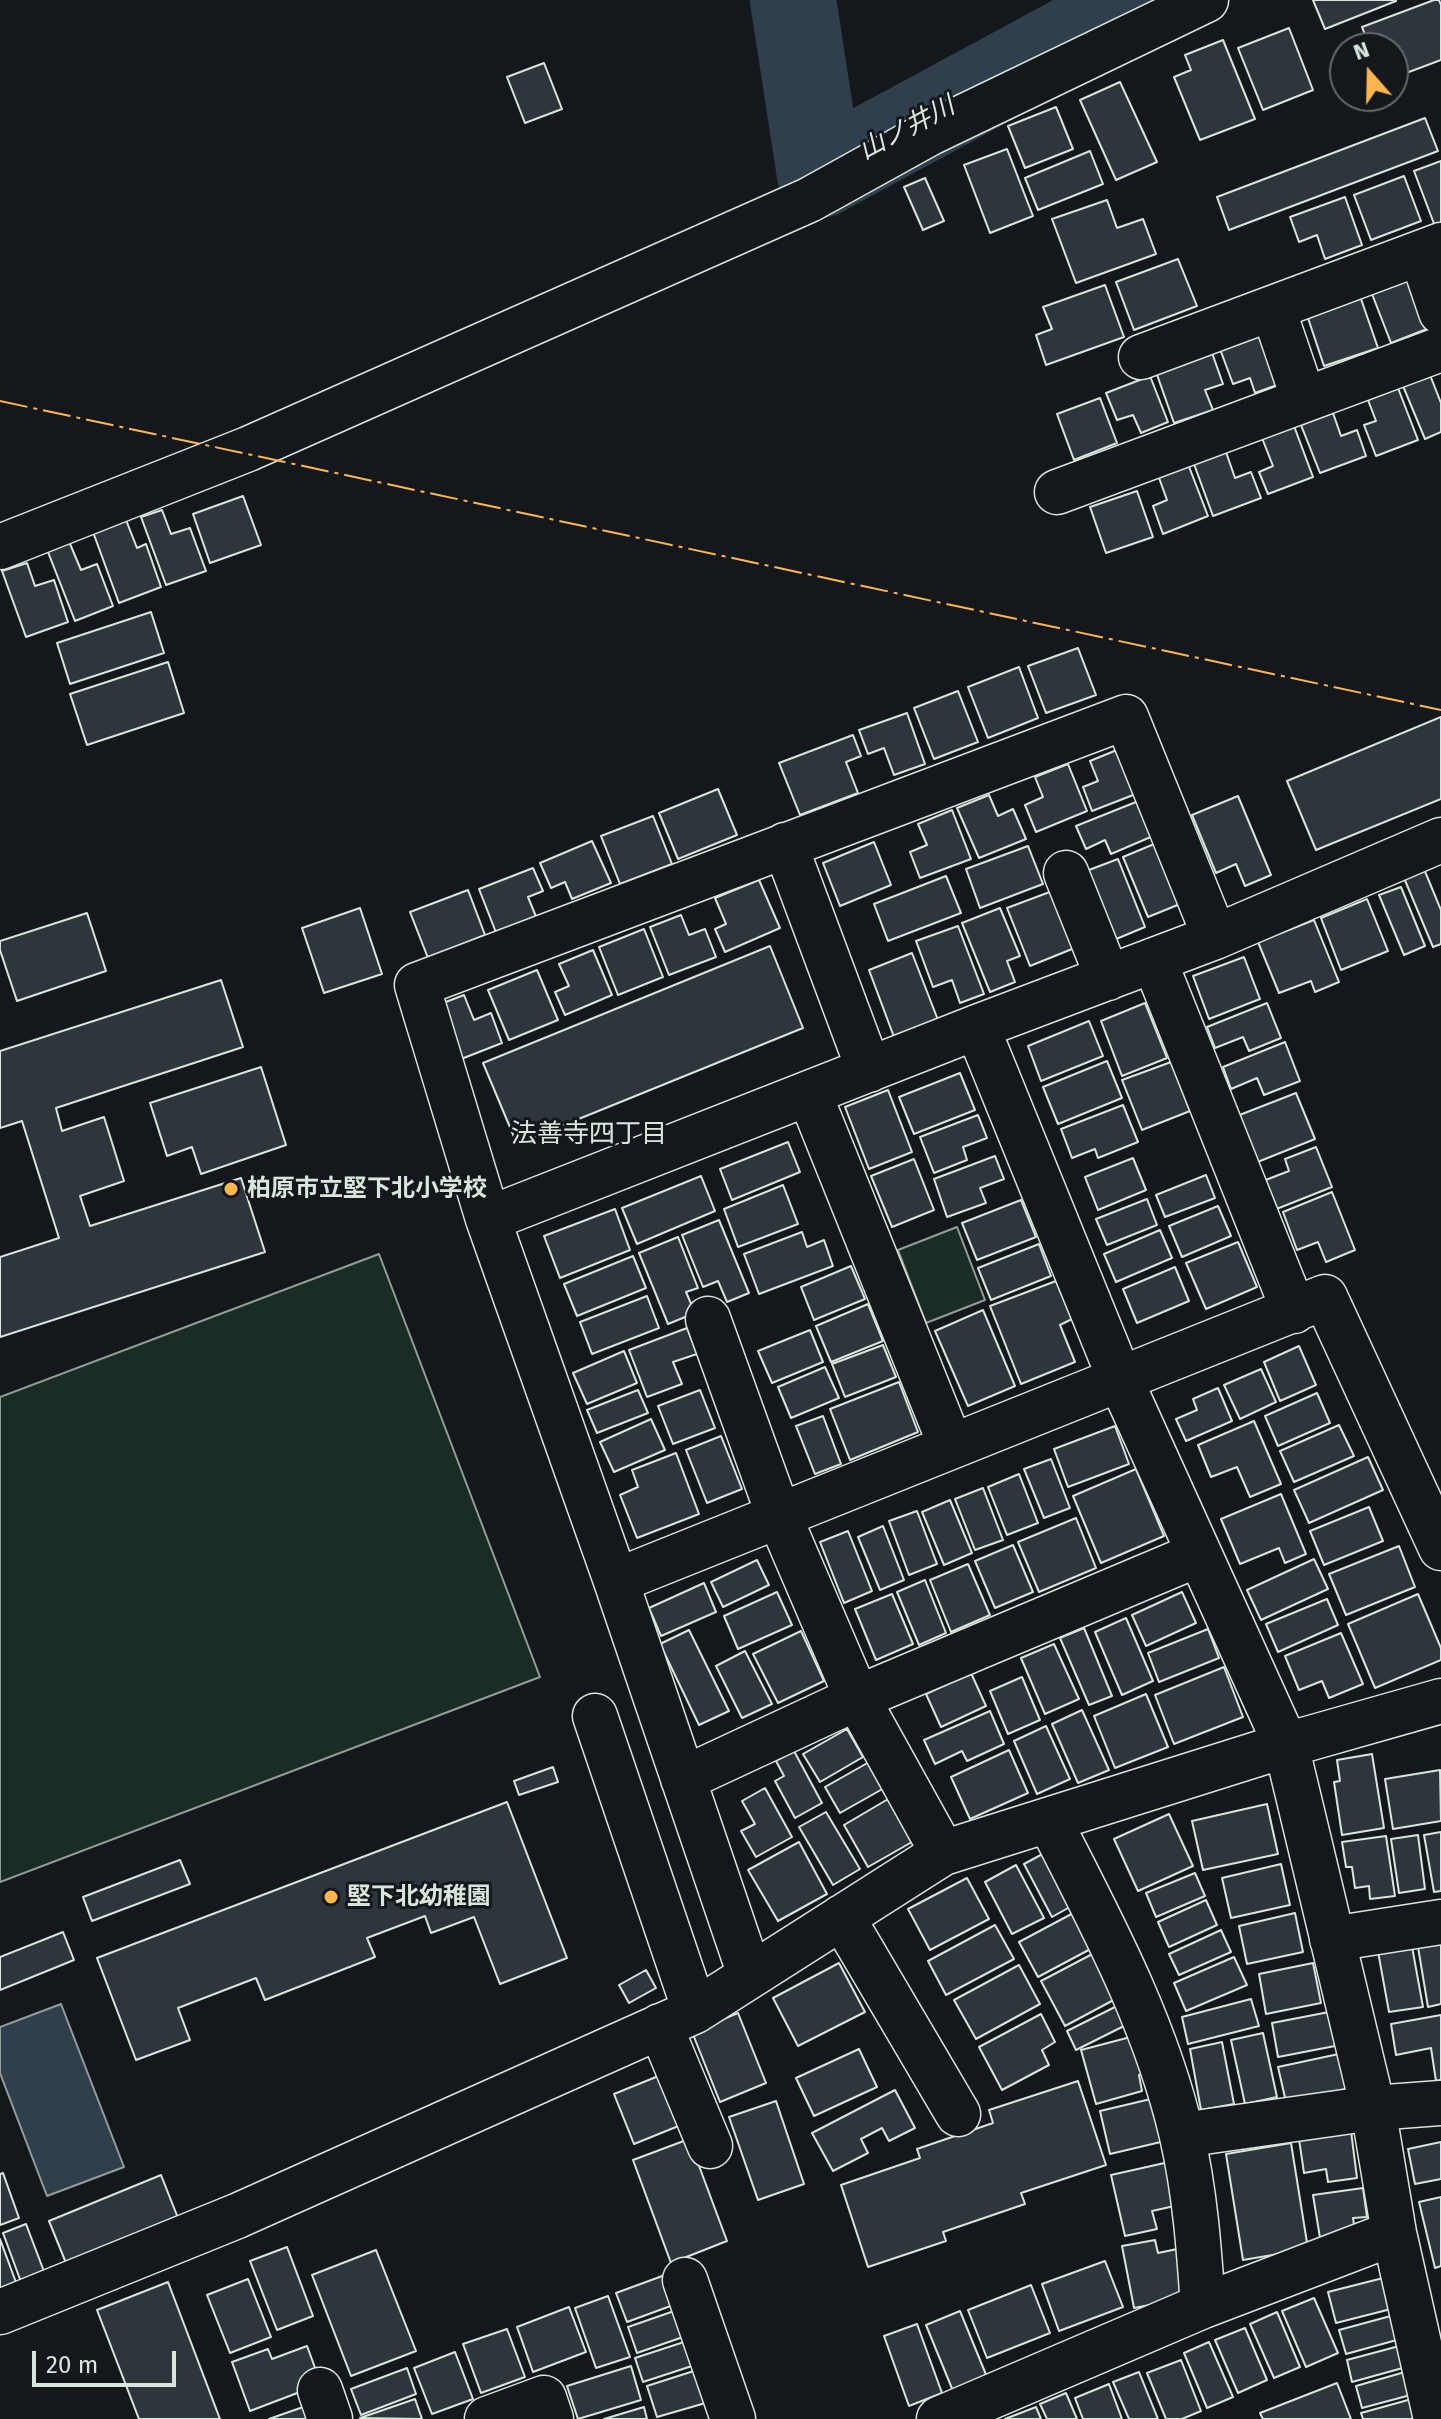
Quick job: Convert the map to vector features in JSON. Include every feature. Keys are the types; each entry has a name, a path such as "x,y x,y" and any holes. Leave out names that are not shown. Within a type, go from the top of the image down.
{"street":[{"path":"0,547 248,449 809,200 930,133 1206,0"},
{"path":"1141,357 1431,249 1441,312"},
{"path":"1273,309 1304,400"},
{"path":"1057,492 1441,349"},
{"path":"750,1975 616,1581 488,1219 417,985 1126,717 1215,937"},
{"path":"488,1219 1215,937 1441,840"},
{"path":"785,845 869,1070"},
{"path":"1066,873 1108,978"},
{"path":"1154,960 1294,1311"},
{"path":"977,1027 1120,1379 1286,1745 1373,2108 1394,2233 1436,2419"},
{"path":"809,1093 951,1446"},
{"path":"616,1581 1325,1297 1441,1548"},
{"path":"708,1319 779,1516 857,1698 943,1853"},
{"path":"683,1779 857,1698 1199,1554"},
{"path":"0,2312 237,2216 678,2018 943,1853 1286,1745 1441,1701"},
{"path":"595,1716 710,2146"},
{"path":"1049,1820 1121,1960 1160,2059 1182,2135 1198,2226 1203,2306"},
{"path":"842,1917 958,2114"},
{"path":"1332,1939 1441,1922"},
{"path":"1182,2135 1373,2108 1441,2103"},
{"path":"939,2419 1203,2306 1394,2233"},
{"path":"685,2280 733,2419"},
{"path":"487,2419 544,2398 551,2419"}],"green space":[{"path":"957,1227 985,1300 926,1323 898,1250"},
{"path":"379,1254 540,1677 0,1882 0,1397"}],"water":[{"path":"61,2004 124,2167 47,2196 0,2073 0,2027"}],"building":[{"path":"1313,0 1396,0 1396,1 1325,29"},
{"path":"1439,0 1441,60 1409,72 1409,32 1364,32 1362,27"},
{"path":"1289,28 1313,90 1263,110 1238,48"},
{"path":"1223,40 1255,119 1200,140 1174,77 1191,70 1185,55"},
{"path":"544,63 562,109 525,123 507,77"},
{"path":"1120,82 1157,162 1116,180 1080,100"},
{"path":"1056,107 1073,149 1025,168 1008,126"},
{"path":"1425,118 1438,151 1229,230 1217,197"},
{"path":"1007,149 1033,216 990,233 964,165"},
{"path":"1090,151 1103,184 1038,210 1025,178"},
{"path":"1441,161 1441,227 1436,229 1414,171"},
{"path":"1404,176 1421,221 1371,240 1354,195"},
{"path":"925,178 944,221 923,230 904,187"},
{"path":"1345,197 1362,245 1325,259 1317,235 1299,242 1290,217"},
{"path":"1107,200 1117,228 1143,219 1156,254 1076,283 1052,219"},
{"path":"1178,259 1197,306 1134,330 1116,282"},
{"path":"1413,278 1432,327 1391,343 1372,294"},
{"path":"1105,285 1124,337 1046,365 1036,335 1052,329 1043,307"},
{"path":"1360,296 1378,348 1324,366 1307,315"},
{"path":"1269,331 1288,381 1255,393 1250,378 1233,384 1220,349"},
{"path":"1211,350 1223,384 1205,390 1213,410 1174,423 1155,369"},
{"path":"1430,375 1441,403 1441,432 1425,439 1403,386"},
{"path":"1150,376 1168,422 1141,433 1133,415 1117,420 1106,393"},
{"path":"1398,388 1418,440 1376,456 1364,425 1376,421 1368,400"},
{"path":"1100,398 1117,443 1074,460 1057,414"},
{"path":"1333,413 1341,436 1357,430 1366,456 1320,473 1301,425"},
{"path":"1294,426 1313,477 1268,494 1259,472 1273,466 1262,438"},
{"path":"1226,452 1235,478 1251,472 1261,498 1213,516 1194,464"},
{"path":"1188,464 1208,516 1163,534 1153,506 1167,500 1158,475"},
{"path":"1137,491 1153,537 1106,553 1090,507"},
{"path":"243,496 261,545 210,563 193,514"},
{"path":"162,510 171,534 190,528 206,571 166,585 141,517"},
{"path":"126,520 137,548 146,544 161,587 119,603 93,532"},
{"path":"68,539 81,570 97,564 113,606 75,621 46,547"},
{"path":"27,563 35,586 54,580 68,622 26,637 2,571"},
{"path":"151,612 164,653 70,684 57,643"},
{"path":"1078,648 1096,695 1046,713 1028,666"},
{"path":"168,662 184,713 87,745 70,694"},
{"path":"1019,667 1038,718 988,738 968,687"},
{"path":"958,691 978,742 934,759 914,708"},
{"path":"907,713 925,764 894,775 884,748 868,754 859,730"},
{"path":"1441,717 1441,799 1316,850 1287,781"},
{"path":"853,735 861,756 846,762 858,793 800,815 779,763"},
{"path":"1129,745 1146,790 1092,811 1083,787 1098,781 1090,761"},
{"path":"1068,764 1087,811 1036,832 1025,805 1043,797 1035,777"},
{"path":"718,789 737,835 678,859 659,813"},
{"path":"989,795 998,816 1013,809 1026,839 979,858 957,808"},
{"path":"1238,796 1271,875 1245,886 1236,864 1216,873 1192,815"},
{"path":"1146,798 1160,833 1111,854 1105,840 1086,849 1076,826"},
{"path":"952,810 971,859 920,878 910,852 927,845 918,824"},
{"path":"653,816 672,864 620,884 601,836"},
{"path":"592,841 611,883 572,899 565,882 551,888 540,863"},
{"path":"874,842 891,885 840,906 823,863"},
{"path":"1159,842 1185,902 1148,917 1123,857"},
{"path":"1028,846 1043,884 980,908 966,869"},
{"path":"1118,859 1145,927 1109,942 1081,873"},
{"path":"533,868 543,891 528,897 537,919 497,935 479,889"},
{"path":"1424,869 1441,910 1441,944 1433,947 1404,878"},
{"path":"946,876 961,913 888,941 874,904"},
{"path":"759,880 780,928 725,952 715,929 726,924 715,898"},
{"path":"1401,887 1425,946 1404,955 1379,895"},
{"path":"468,890 485,935 428,958 410,912"},
{"path":"1055,890 1077,947 1030,966 1007,908"},
{"path":"1367,899 1388,951 1341,970 1321,918"},
{"path":"360,908 382,974 324,993 302,928"},
{"path":"1000,908 1020,956 1007,961 1015,982 990,992 962,923"},
{"path":"87,913 106,971 17,1001 0,950 0,941"},
{"path":"681,915 689,935 705,929 716,957 669,975 650,927"},
{"path":"1314,920 1339,982 1315,992 1311,981 1279,993 1258,942"},
{"path":"958,926 984,994 960,1003 952,980 933,987 916,941"},
{"path":"644,929 663,977 618,995 599,947"},
{"path":"770,946 803,1028 517,1144 483,1063"},
{"path":"593,950 612,995 565,1015 555,992 569,986 559,964"},
{"path":"912,953 938,1020 894,1037 869,970"},
{"path":"1244,957 1260,999 1209,1019 1193,976"},
{"path":"537,970 558,1020 509,1040 488,990"},
{"path":"221,980 243,1047 56,1108 62,1131 104,1117 124,1181 80,1196 90,1226 241,1178 265,1252 0,1337 0,1257 59,1238 22,1121 0,1128 0,1051"},
{"path":"464,995 474,1020 491,1013 502,1043 451,1063 430,1008"},
{"path":"1145,1003 1167,1058 1122,1076 1101,1021"},
{"path":"1267,1003 1281,1038 1249,1051 1243,1037 1215,1048 1207,1027"},
{"path":"1089,1021 1103,1056 1041,1081 1028,1046"},
{"path":"1285,1042 1300,1081 1264,1095 1257,1078 1231,1089 1223,1067"},
{"path":"1107,1061 1122,1098 1058,1124 1043,1087"},
{"path":"1171,1062 1190,1111 1142,1130 1122,1080"},
{"path":"261,1067 286,1145 201,1174 192,1147 167,1156 150,1103"},
{"path":"960,1073 975,1110 914,1134 899,1097"},
{"path":"888,1090 912,1152 869,1169 845,1107"},
{"path":"1296,1093 1315,1139 1255,1163 1237,1116"},
{"path":"1123,1105 1138,1142 1098,1158 1095,1149 1072,1158 1061,1129"},
{"path":"978,1115 987,1138 963,1147 967,1160 934,1173 920,1137"},
{"path":"788,1142 800,1172 732,1200 720,1169"},
{"path":"1316,1147 1332,1187 1274,1210 1263,1181 1289,1171 1285,1159"},
{"path":"995,1156 1004,1179 980,1188 986,1203 947,1217 934,1179"},
{"path":"1133,1158 1146,1190 1098,1210 1085,1177"},
{"path":"914,1159 934,1210 892,1227 871,1176"},
{"path":"1206,1175 1215,1198 1165,1217 1156,1195"},
{"path":"701,1176 715,1211 637,1244 622,1208"},
{"path":"783,1185 798,1224 738,1247 724,1209"},
{"path":"1332,1192 1355,1250 1326,1262 1318,1242 1297,1250 1283,1212"},
{"path":"1147,1199 1157,1225 1107,1245 1096,1219"},
{"path":"1021,1200 1036,1237 977,1260 962,1223"},
{"path":"1218,1206 1231,1236 1182,1257 1169,1226"},
{"path":"615,1209 630,1250 560,1278 544,1236"},
{"path":"719,1220 749,1293 727,1302 718,1281 703,1287 682,1235"},
{"path":"1160,1230 1172,1258 1116,1282 1104,1254"},
{"path":"802,1232 807,1247 824,1240 833,1266 759,1294 744,1254"},
{"path":"678,1237 698,1288 686,1292 695,1313 668,1324 639,1253"},
{"path":"1238,1242 1257,1287 1206,1309 1186,1263"},
{"path":"1039,1244 1051,1276 991,1300 978,1268"},
{"path":"633,1256 646,1288 577,1316 564,1284"},
{"path":"851,1266 865,1299 814,1320 801,1287"},
{"path":"1175,1267 1189,1301 1137,1323 1123,1289"},
{"path":"1056,1281 1072,1319 1060,1325 1075,1362 1021,1384 990,1306"},
{"path":"647,1296 659,1328 592,1354 580,1322"},
{"path":"868,1304 883,1341 831,1362 816,1326"},
{"path":"983,1310 1015,1386 968,1406 935,1331"},
{"path":"687,1328 697,1354 673,1362 682,1384 647,1397 629,1350"},
{"path":"810,1330 823,1362 772,1383 758,1351"},
{"path":"883,1345 896,1377 845,1397 832,1364"},
{"path":"1299,1346 1316,1385 1280,1401 1264,1362"},
{"path":"624,1351 637,1383 587,1404 573,1373"},
{"path":"825,1367 839,1398 791,1418 778,1387"},
{"path":"1261,1369 1276,1402 1240,1419 1224,1385"},
{"path":"899,1382 918,1432 850,1460 830,1409"},
{"path":"1218,1388 1232,1421 1186,1441 1176,1419 1197,1410 1193,1399"},
{"path":"638,1390 648,1413 597,1433 587,1410"},
{"path":"700,1390 715,1428 673,1444 658,1406"},
{"path":"1317,1393 1330,1423 1278,1446 1265,1416"},
{"path":"823,1416 841,1464 815,1474 796,1426"},
{"path":"651,1419 665,1450 614,1472 600,1442"},
{"path":"1254,1421 1281,1484 1250,1497 1237,1467 1211,1477 1198,1445"},
{"path":"1339,1425 1354,1456 1294,1482 1280,1451"},
{"path":"1115,1426 1129,1464 1068,1487 1054,1449"},
{"path":"721,1436 742,1489 707,1503 686,1450"},
{"path":"676,1453 699,1514 637,1538 620,1495 638,1487 632,1470"},
{"path":"1368,1457 1383,1490 1309,1523 1294,1490"},
{"path":"1051,1459 1070,1508 1044,1518 1024,1469"},
{"path":"1136,1469 1164,1536 1101,1563 1073,1496"},
{"path":"1019,1474 1038,1523 1007,1535 988,1487"},
{"path":"983,1488 1003,1540 975,1550 955,1499"},
{"path":"1281,1494 1306,1554 1285,1563 1279,1548 1240,1564 1221,1519"},
{"path":"950,1500 972,1553 944,1565 922,1512"},
{"path":"1369,1507 1383,1541 1324,1565 1310,1531"},
{"path":"917,1511 937,1564 909,1575 889,1521"},
{"path":"1076,1518 1096,1568 1039,1592 1018,1542"},
{"path":"883,1526 904,1580 880,1590 858,1537"},
{"path":"848,1531 872,1591 844,1603 820,1542"},
{"path":"1013,1545 1033,1592 995,1608 975,1561"},
{"path":"1399,1546 1415,1587 1346,1615 1329,1574"},
{"path":"1314,1559 1328,1589 1261,1620 1247,1590"},
{"path":"757,1560 769,1585 723,1607 711,1582"},
{"path":"968,1564 990,1615 951,1632 930,1580"},
{"path":"925,1580 946,1633 919,1645 897,1592"},
{"path":"704,1583 716,1612 661,1636 649,1608"},
{"path":"777,1592 792,1625 738,1649 724,1616"},
{"path":"1182,1592 1196,1623 1146,1646 1132,1615"},
{"path":"892,1594 913,1644 876,1660 855,1609"},
{"path":"1418,1594 1441,1648 1441,1660 1375,1688 1348,1624"},
{"path":"1327,1599 1338,1625 1278,1652 1266,1624"},
{"path":"1126,1618 1153,1681 1122,1695 1095,1632"},
{"path":"1084,1628 1112,1696 1089,1705 1060,1638"},
{"path":"1208,1629 1219,1658 1159,1682 1148,1653"},
{"path":"689,1630 729,1711 699,1725 660,1644"},
{"path":"801,1631 824,1681 778,1703 753,1654"},
{"path":"1341,1633 1363,1684 1329,1698 1322,1681 1299,1690 1285,1656"},
{"path":"1054,1644 1079,1699 1045,1714 1021,1658"},
{"path":"745,1651 772,1704 742,1718 716,1666"},
{"path":"1224,1667 1243,1717 1174,1744 1155,1695"},
{"path":"971,1673 986,1706 941,1727 926,1694"},
{"path":"1022,1677 1040,1720 1008,1734 990,1691"},
{"path":"1146,1694 1168,1747 1115,1768 1094,1716"},
{"path":"1082,1710 1109,1770 1078,1783 1052,1724"},
{"path":"990,1711 1004,1744 967,1761 962,1751 935,1764 924,1740"},
{"path":"1046,1726 1070,1779 1037,1794 1014,1741"},
{"path":"847,1729 863,1757 820,1782 803,1754"},
{"path":"1009,1750 1028,1793 970,1819 951,1777"},
{"path":"794,1751 822,1803 795,1818 775,1781 784,1776 776,1761"},
{"path":"1372,1754 1384,1828 1342,1835 1334,1782 1340,1781 1337,1760"},
{"path":"871,1761 886,1787 840,1813 825,1787"},
{"path":"553,1767 558,1782 519,1795 514,1781"},
{"path":"1440,1770 1441,1821 1393,1829 1385,1779"},
{"path":"765,1788 792,1837 756,1857 741,1831 755,1824 742,1801"},
{"path":"895,1795 919,1838 868,1867 844,1825"},
{"path":"507,1802 567,1958 500,1984 474,1917 431,1933 425,1916 367,1938 375,1957 265,2000 256,1978 178,2008 190,2040 136,2060 97,1958"},
{"path":"1267,1804 1278,1854 1203,1870 1192,1821"},
{"path":"826,1812 860,1869 833,1885 799,1827"},
{"path":"1169,1814 1193,1866 1138,1891 1114,1839"},
{"path":"1441,1832 1441,1891 1434,1892 1424,1835"},
{"path":"1418,1835 1425,1889 1399,1893 1391,1839"},
{"path":"1386,1836 1395,1896 1370,1899 1369,1886 1355,1888 1352,1867 1346,1867 1342,1842"},
{"path":"799,1842 827,1894 778,1921 748,1870"},
{"path":"1050,1850 1077,1903 1052,1917 1024,1864"},
{"path":"180,1860 190,1884 92,1921 83,1897"},
{"path":"1281,1864 1290,1905 1231,1918 1222,1878"},
{"path":"1016,1865 1044,1918 1012,1934 985,1882"},
{"path":"1195,1873 1205,1896 1156,1917 1146,1893"},
{"path":"967,1878 989,1919 930,1950 908,1909"},
{"path":"1206,1900 1217,1925 1169,1947 1158,1922"},
{"path":"1079,1910 1098,1945 1038,1977 1019,1942"},
{"path":"1295,1913 1303,1952 1247,1964 1239,1926"},
{"path":"995,1925 1014,1959 946,1995 928,1961"},
{"path":"1221,1930 1231,1952 1179,1975 1169,1954"},
{"path":"63,1932 74,1960 0,1990 0,1957"},
{"path":"1441,1937 1441,2004 1428,2007 1417,1941"},
{"path":"1411,1941 1423,2007 1389,2012 1377,1946"},
{"path":"1100,1950 1123,1995 1065,2026 1041,1981"},
{"path":"1234,1957 1247,1985 1186,2011 1174,1983"},
{"path":"839,1963 865,2012 798,2046 773,1998"},
{"path":"1313,1963 1321,2003 1266,2014 1259,1974"},
{"path":"1019,1965 1040,2004 976,2039 954,2000"},
{"path":"646,1970 656,1988 629,2003 619,1985"},
{"path":"1251,1999 1259,2026 1188,2044 1182,2017"},
{"path":"1125,2002 1134,2021 1076,2050 1067,2031"},
{"path":"1329,2012 1335,2046 1278,2057 1272,2023"},
{"path":"738,2013 766,2083 720,2102 692,2032"},
{"path":"1041,2014 1055,2042 1042,2050 1049,2065 1002,2090 979,2047"},
{"path":"1441,2015 1441,2080 1436,2081 1431,2048 1396,2055 1391,2024"},
{"path":"1263,2033 1277,2097 1245,2104 1231,2040"},
{"path":"1142,2034 1152,2072 1139,2075 1142,2091 1096,2104 1081,2050"},
{"path":"1222,2042 1234,2104 1201,2110 1190,2049"},
{"path":"859,2049 877,2087 814,2116 796,2078"},
{"path":"1348,2052 1356,2087 1286,2102 1278,2067"},
{"path":"661,2075 681,2125 634,2144 614,2094"},
{"path":"1078,2081 1106,2165 1021,2193 1025,2204 943,2232 946,2241 868,2267 841,2185 920,2158 917,2149 993,2123 989,2110"},
{"path":"895,2090 915,2128 889,2141 882,2128 861,2139 868,2153 833,2171 812,2133"},
{"path":"1155,2098 1165,2141 1110,2154 1100,2111"},
{"path":"776,2101 804,2184 758,2200 729,2117"},
{"path":"1351,2131 1357,2178 1328,2182 1326,2169 1304,2173 1299,2139"},
{"path":"689,2139 727,2241 671,2263 633,2160"},
{"path":"1441,2142 1441,2179 1415,2184 1408,2149"},
{"path":"1291,2143 1308,2249 1243,2260 1226,2154"},
{"path":"1169,2162 1179,2205 1152,2211 1157,2229 1125,2236 1111,2175"},
{"path":"3,2173 19,2218 0,2225 0,2174"},
{"path":"161,2175 178,2218 66,2263 49,2221"},
{"path":"1363,2188 1367,2217 1353,2218 1356,2238 1321,2244 1313,2195"},
{"path":"1441,2197 1441,2266 1435,2268 1419,2202"},
{"path":"26,2224 45,2274 21,2282 3,2233"},
{"path":"0,2239 17,2285 0,2291"},
{"path":"1155,2240 1158,2253 1182,2248 1192,2297 1134,2308 1122,2246"},
{"path":"287,2247 313,2316 277,2330 250,2261"},
{"path":"376,2250 416,2351 351,2376 312,2275"},
{"path":"1105,2261 1123,2307 1059,2331 1042,2284"},
{"path":"665,2275 676,2304 627,2322 616,2293"},
{"path":"1387,2277 1395,2308 1336,2323 1328,2292"},
{"path":"248,2279 271,2337 230,2353 207,2295"},
{"path":"168,2282 220,2419 139,2419 97,2310"},
{"path":"1031,2285 1050,2333 987,2358 968,2310"},
{"path":"608,2296 630,2357 596,2368 575,2308"},
{"path":"1314,2298 1338,2353 1306,2367 1282,2311"},
{"path":"569,2307 586,2352 533,2372 517,2327"},
{"path":"677,2310 686,2336 637,2353 628,2327"},
{"path":"960,2311 987,2377 953,2391 926,2325"},
{"path":"1277,2312 1300,2367 1274,2378 1250,2324"},
{"path":"1398,2314 1404,2338 1346,2354 1339,2330"},
{"path":"917,2324 942,2393 909,2406 884,2336"},
{"path":"1245,2328 1267,2380 1238,2393 1215,2340"},
{"path":"507,2329 525,2377 481,2393 463,2344"},
{"path":"687,2341 695,2365 643,2382 635,2358"},
{"path":"1209,2342 1233,2397 1207,2408 1184,2353"},
{"path":"1403,2345 1410,2366 1352,2382 1347,2360"},
{"path":"307,2346 321,2384 250,2411 232,2362 268,2349 272,2359"},
{"path":"455,2352 473,2399 432,2414 414,2368"},
{"path":"1181,2360 1201,2411 1182,2419 1166,2419 1147,2373"},
{"path":"631,2366 641,2400 578,2419 567,2386"},
{"path":"407,2368 416,2394 361,2415 351,2389"},
{"path":"700,2369 709,2402 657,2417 647,2386"},
{"path":"1412,2370 1418,2393 1362,2408 1356,2386"},
{"path":"1139,2372 1158,2419 1129,2419 1113,2382"},
{"path":"1337,2383 1351,2419 1263,2419 1260,2413"},
{"path":"1109,2384 1122,2419 1083,2419 1075,2398"},
{"path":"1066,2393 1077,2419 1047,2419 1040,2404"},
{"path":"1419,2397 1425,2419 1363,2419 1361,2413"},
{"path":"415,2399 422,2419 360,2418"},
{"path":"306,2406 311,2419 269,2419"},
{"path":"644,2407 647,2419 604,2419"},
{"path":"1036,2407 1041,2419 1005,2419"}],"waterway":[{"name":"山ノ井川","path":"793,0 820,175 1101,23 1151,0"}],"power":[{"path":"0,401 1441,710"}],"place":[{"name":"柏原市立堅下北小学校","path":"231,1189"},
{"name":"堅下北幼稚園","path":"331,1897"}],"district":[{"name":"法善寺四丁目","path":"589,1135"}]}
